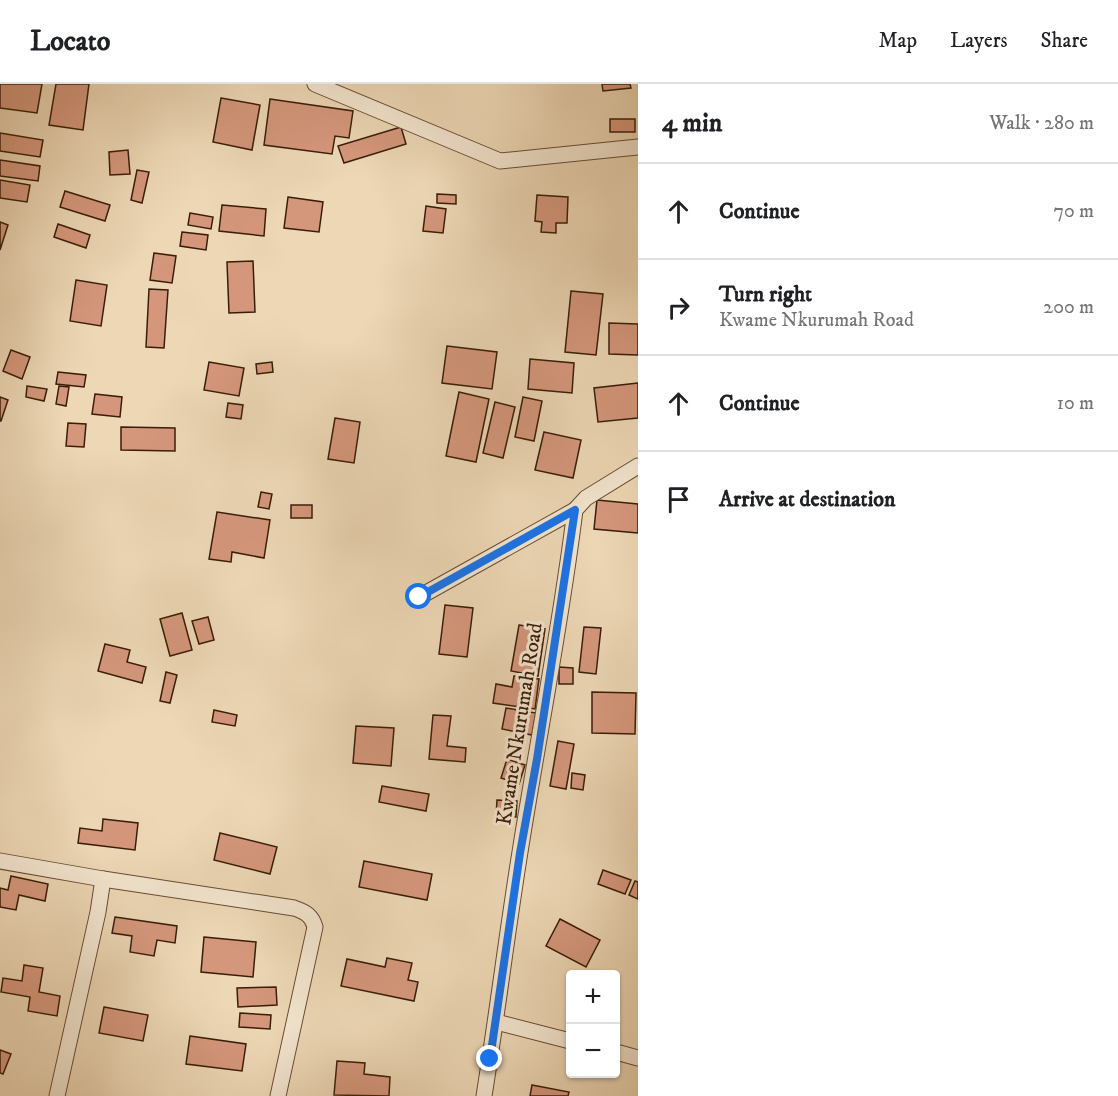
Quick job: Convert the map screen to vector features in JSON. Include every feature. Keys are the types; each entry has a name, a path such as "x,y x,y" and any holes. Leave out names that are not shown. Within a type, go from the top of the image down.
{"street":[{"path":"315,84 330,87 500,161 638,147"},
{"path":"419,597 575,510 586,498 638,466"},
{"name":"Kwame Nkurumah Road","path":"484,1096 575,510"},
{"path":"0,861 294,908 305,912 313,919 315,927 278,1096"},
{"path":"57,1096 98,912 103,879"},
{"path":"496,1022 566,1040"},
{"path":"620,1053 638,1058"}],"building":[{"path":"0,84 42,84 37,113 0,108"},
{"path":"56,84 89,84 83,130 49,125"},
{"path":"602,84 630,84 631,88 603,91"},
{"path":"221,98 260,105 252,150 213,142"},
{"path":"270,99 353,111 349,138 335,136 332,154 264,145"},
{"path":"610,119 635,119 635,132 610,132"},
{"path":"401,127 406,144 344,163 338,146"},
{"path":"0,133 43,140 40,157 0,151"},
{"path":"128,150 130,174 110,175 109,152"},
{"path":"0,160 40,166 38,181 0,176"},
{"path":"137,170 149,172 142,203 131,200"},
{"path":"0,180 30,185 27,202 0,198"},
{"path":"65,191 110,205 105,221 60,207"},
{"path":"437,194 456,195 456,204 437,203"},
{"path":"537,195 568,197 567,223 556,223 556,233 541,232 542,222 535,221"},
{"path":"288,197 323,202 319,232 284,228"},
{"path":"222,205 266,209 264,236 219,231"},
{"path":"426,206 446,209 443,233 423,231"},
{"path":"190,213 213,217 211,229 188,225"},
{"path":"0,222 8,225 0,250"},
{"path":"58,224 90,235 86,248 54,237"},
{"path":"182,232 208,235 206,250 180,246"},
{"path":"154,253 176,256 172,283 150,280"},
{"path":"253,261 255,312 229,313 227,262"},
{"path":"76,280 107,285 101,326 70,321"},
{"path":"149,289 168,290 164,348 146,347"},
{"path":"571,291 603,294 596,355 565,352"},
{"path":"609,323 638,324 638,355 609,354"},
{"path":"447,346 497,352 492,389 442,383"},
{"path":"11,350 30,357 22,379 3,371"},
{"path":"530,359 574,363 572,393 528,389"},
{"path":"209,362 244,368 239,396 204,390"},
{"path":"272,362 273,372 257,374 256,364"},
{"path":"58,372 86,375 84,387 56,384"},
{"path":"638,383 638,418 598,422 594,388"},
{"path":"27,386 47,389 44,401 26,397"},
{"path":"59,386 69,387 66,406 56,404"},
{"path":"459,392 489,399 476,462 446,456"},
{"path":"95,394 122,397 120,417 92,414"},
{"path":"0,397 8,400 1,421 0,421"},
{"path":"523,397 542,401 534,441 515,437"},
{"path":"495,402 515,407 503,458 483,453"},
{"path":"228,403 243,405 241,419 226,417"},
{"path":"335,418 360,422 354,463 328,459"},
{"path":"68,423 86,424 84,447 66,446"},
{"path":"121,427 175,428 175,451 121,450"},
{"path":"544,432 581,440 573,478 535,470"},
{"path":"261,492 272,494 269,509 258,507"},
{"path":"597,500 638,504 638,533 594,529"},
{"path":"291,505 312,505 312,518 291,518"},
{"path":"217,512 270,520 264,558 232,552 231,562 209,559"},
{"path":"445,605 473,608 467,657 439,654"},
{"path":"182,613 192,650 170,656 160,619"},
{"path":"208,617 214,640 199,644 192,621"},
{"path":"519,625 545,629 538,676 511,671"},
{"path":"584,627 601,628 596,674 579,672"},
{"path":"105,644 130,650 127,662 146,667 142,683 98,671"},
{"path":"559,667 573,668 573,684 559,684"},
{"path":"166,672 177,675 170,703 160,701"},
{"path":"514,676 539,679 535,709 493,703 496,684 512,687"},
{"path":"592,692 636,693 635,734 592,733"},
{"path":"506,708 536,713 532,735 502,729"},
{"path":"214,710 237,715 235,726 212,722"},
{"path":"433,715 451,716 447,746 466,748 465,762 429,759"},
{"path":"356,726 394,728 391,766 353,763"},
{"path":"558,741 574,744 566,789 550,786"},
{"path":"507,759 525,765 519,784 501,778"},
{"path":"572,773 585,775 583,790 571,788"},
{"path":"382,786 429,794 426,811 379,802"},
{"path":"497,800 517,801 516,817 496,816"},
{"path":"103,819 138,823 135,850 78,843 80,828 102,831"},
{"path":"220,833 277,847 270,874 214,860"},
{"path":"364,861 432,874 427,900 359,887"},
{"path":"603,870 631,880 625,894 598,884"},
{"path":"11,876 48,884 45,901 19,895 16,910 0,907 0,888 8,890"},
{"path":"635,881 638,882 638,899 629,895"},
{"path":"115,917 177,926 175,943 157,940 154,956 130,952 132,936 112,933"},
{"path":"560,919 600,940 586,967 546,946"},
{"path":"204,937 256,942 253,977 201,972"},
{"path":"387,958 412,963 408,980 418,982 414,1001 341,986 347,959 385,967"},
{"path":"24,965 43,968 39,992 60,996 57,1016 28,1011 30,997 1,992 3,978 22,981"},
{"path":"276,987 277,1005 238,1007 237,988"},
{"path":"104,1007 148,1015 143,1041 99,1033"},
{"path":"240,1013 271,1015 270,1029 239,1027"},
{"path":"190,1036 246,1044 242,1071 186,1064"},
{"path":"0,1050 11,1054 3,1074 0,1073"},
{"path":"337,1061 365,1063 364,1074 390,1077 389,1096 334,1095"},
{"path":"532,1085 569,1092 568,1096 530,1096"}],"route":[{"path":"419,597 575,510 537,759 520,853 490,1059"}]}
